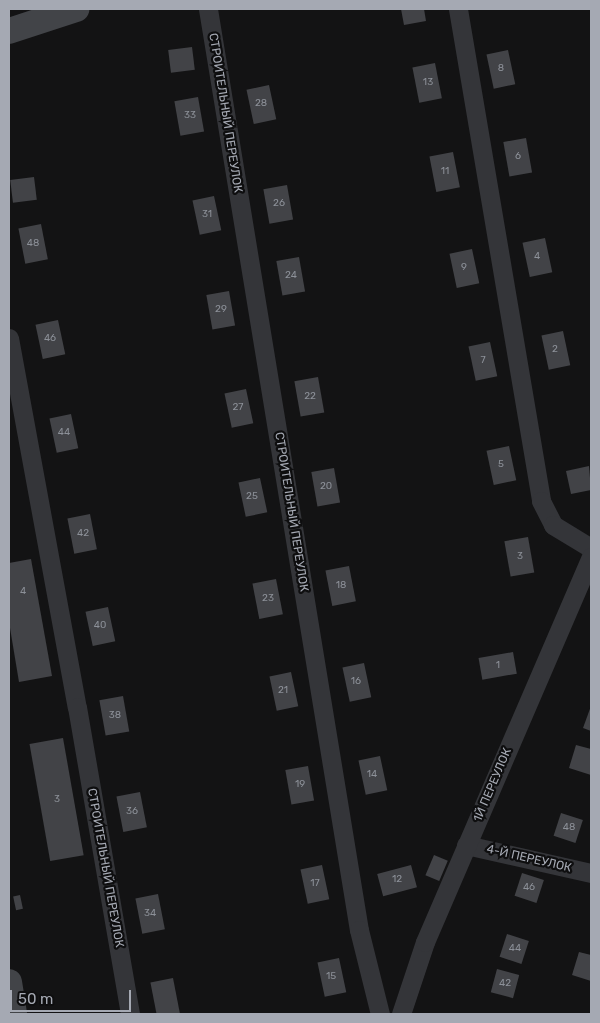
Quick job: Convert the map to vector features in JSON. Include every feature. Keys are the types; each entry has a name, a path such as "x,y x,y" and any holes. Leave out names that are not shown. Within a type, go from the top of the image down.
{"street":[{"path":"9,31 76,9"},
{"name":"СТРОИТЕЛЬНЫЙ ПЕРЕУЛОК","path":"208,9 359,930 380,1014"},
{"path":"458,9 541,501 553,525 591,548"},
{"name":"СТРОИТЕЛЬНЫЙ ПЕРЕУЛОК","path":"9,338 77,707 130,1014"},
{"name":"1Й ПЕРЕУЛОК","path":"401,1014 425,942 591,558"},
{"name":"4-Й ПЕРЕУЛОК","path":"466,845 591,873"},
{"path":"9,982 14,1014"}],"building":[{"path":"401,9 424,9 426,21 404,25"},
{"path":"192,47 195,70 171,73 168,50"},
{"path":"508,50 515,84 494,89 486,55"},
{"path":"435,63 442,98 419,103 412,67"},
{"path":"269,85 276,119 254,124 247,90"},
{"path":"198,97 204,131 180,136 174,101"},
{"path":"526,138 532,172 509,176 503,142"},
{"path":"453,152 460,187 436,192 429,157"},
{"path":"34,177 37,200 13,203 10,180"},
{"path":"287,185 293,219 269,224 263,189"},
{"path":"214,196 221,230 200,235 192,201"},
{"path":"41,224 48,259 25,264 18,228"},
{"path":"545,238 552,272 530,277 523,243"},
{"path":"472,249 479,283 457,288 450,254"},
{"path":"299,257 305,291 282,295 276,261"},
{"path":"229,291 235,325 212,329 206,295"},
{"path":"58,320 65,354 43,359 36,325"},
{"path":"563,331 570,365 549,370 541,336"},
{"path":"490,342 497,376 476,381 468,347"},
{"path":"318,377 324,412 301,417 294,381"},
{"path":"246,389 253,423 232,428 224,394"},
{"path":"71,414 78,448 57,453 49,419"},
{"path":"509,446 516,480 494,485 487,451"},
{"path":"589,466 591,490 571,494 566,471"},
{"path":"334,468 340,502 317,506 311,472"},
{"path":"260,478 267,512 246,517 238,483"},
{"path":"90,514 97,549 74,554 67,518"},
{"path":"528,537 534,572 511,577 504,541"},
{"path":"31,559 52,676 19,682 9,622 9,563"},
{"path":"349,566 356,601 332,606 325,571"},
{"path":"276,579 283,614 259,619 252,584"},
{"path":"108,607 115,641 93,646 86,612"},
{"path":"513,652 517,674 482,680 479,658"},
{"path":"364,663 371,697 350,702 342,668"},
{"path":"291,672 298,706 277,711 269,677"},
{"path":"123,696 129,731 106,736 99,700"},
{"path":"591,706 591,731 583,728"},
{"path":"63,738 84,855 50,861 30,744"},
{"path":"576,745 591,749 591,775 569,768"},
{"path":"380,756 387,790 366,795 358,761"},
{"path":"308,766 314,800 291,804 285,770"},
{"path":"140,792 147,827 123,832 116,797"},
{"path":"561,813 583,820 575,843 554,836"},
{"path":"434,855 448,861 439,881 425,875"},
{"path":"322,865 329,899 308,904 300,870"},
{"path":"411,865 417,887 383,896 377,874"},
{"path":"522,873 544,880 536,903 515,896"},
{"path":"158,894 165,929 142,934 135,898"},
{"path":"20,895 23,909 16,910 13,896"},
{"path":"507,934 529,941 521,964 500,957"},
{"path":"579,952 591,955 591,981 572,975"},
{"path":"339,958 346,992 325,997 317,963"},
{"path":"497,969 519,975 513,998 491,992"},
{"path":"173,978 180,1013 157,1014 150,982"}]}
